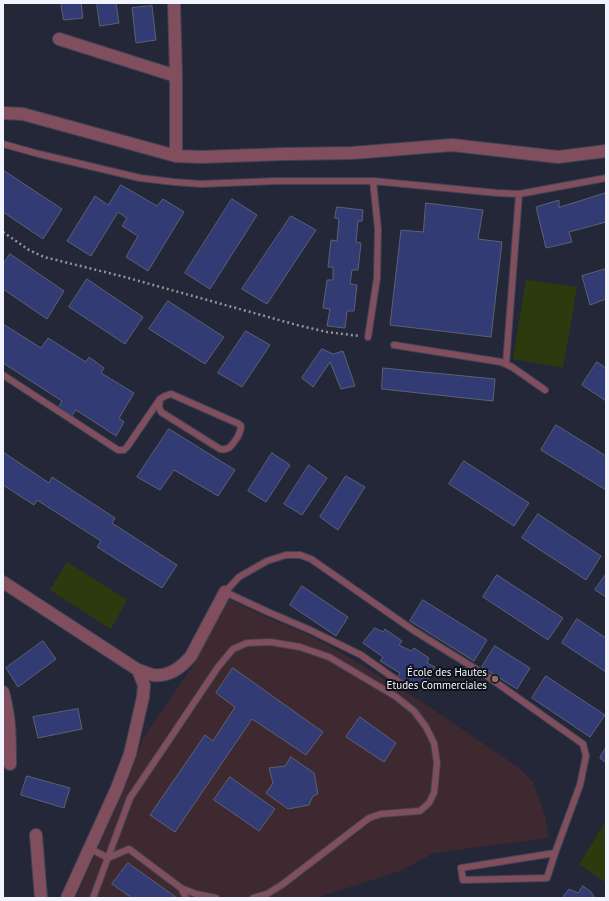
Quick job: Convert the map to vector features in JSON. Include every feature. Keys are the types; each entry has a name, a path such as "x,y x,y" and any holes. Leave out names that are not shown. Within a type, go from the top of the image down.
{"street":[{"path":"174,3 176,156"},
{"path":"58,39 176,76"},
{"path":"3,113 23,114 176,156 201,157 352,153 452,145 558,157 606,151"},
{"path":"3,582 138,670 152,675 163,675 184,665 191,656 225,592"},
{"path":"67,898 117,788 130,754 143,697 144,685 138,670"},
{"path":"3,692 10,728 10,764"},
{"path":"36,835 41,898"}],"lane":[{"path":"3,144 140,178 201,184 277,181 373,181 519,194 606,178"},
{"path":"368,337 377,278 378,228 373,181"},
{"path":"506,364 519,194"},
{"path":"394,345 501,362 546,390"},
{"path":"3,375 118,450 124,450 128,447 160,399 171,394 239,424 242,426 241,431 231,447 224,450 220,449 161,412 159,408 160,399"},
{"path":"405,686 361,655 310,630 225,592 239,577 267,561 286,555 300,555 311,559 413,630 487,676 583,744 586,756 580,785 547,878 463,880 461,868 555,853"},
{"path":"93,898 130,798 218,667 233,649 246,643 270,642 300,647 329,657 395,696 414,711 426,727 434,743 437,763 434,793 429,803 420,811 381,814 369,818 283,884 267,894 253,898"},
{"path":"89,848 108,858 129,850 181,888 196,894 216,898"},
{"path":"181,888 186,898"}],"path":[{"path":"3,232 29,250 44,257 121,276 297,325 327,332 368,337"}],"shaded area":[{"path":"226,598 313,637 347,656 422,702 518,767 533,782 544,812 549,838 434,853 400,871 317,898 76,898 128,780 143,738 195,663"}],"green space":[{"path":"526,280 577,287 563,368 513,359"},
{"path":"67,562 127,600 111,629 50,590"},
{"path":"606,821 606,883 579,864"}],"building":[{"path":"61,3 81,3 83,18 64,20"},
{"path":"97,3 116,3 119,23 100,26"},
{"path":"152,6 156,40 136,43 132,8"},
{"path":"3,170 62,209 43,239 3,212"},
{"path":"121,185 157,206 163,199 184,212 148,271 126,257 138,236 122,226 127,218 118,212 91,256 67,241 95,196 108,205"},
{"path":"606,193 606,222 569,232 572,242 546,248 536,207 559,200 559,207"},
{"path":"232,199 257,215 210,289 185,273"},
{"path":"426,203 483,210 478,239 502,242 491,337 390,325 401,230 423,232"},
{"path":"337,207 363,210 362,221 358,221 356,242 361,243 358,270 352,270 350,284 357,285 354,311 347,311 345,328 327,326 330,309 323,308 327,280 333,280 333,267 328,267 331,240 337,241 339,219 335,218"},
{"path":"291,216 316,230 267,304 242,289"},
{"path":"10,254 64,291 47,319 3,289 3,265"},
{"path":"606,269 606,299 590,305 582,276"},
{"path":"87,279 143,317 125,344 69,307"},
{"path":"168,301 224,337 205,364 149,329"},
{"path":"3,324 41,348 48,338 86,362 89,357 104,368 101,373 134,393 119,418 124,422 116,436 76,410 71,417 58,408 62,401 3,363"},
{"path":"246,331 270,345 242,387 218,373"},
{"path":"322,349 333,354 343,351 355,386 341,389 330,362 313,387 302,378"},
{"path":"597,362 606,368 606,401 582,385"},
{"path":"383,368 495,379 493,401 382,389"},
{"path":"556,425 606,456 606,490 541,450"},
{"path":"169,429 235,470 218,496 174,470 160,490 137,477"},
{"path":"3,452 49,483 52,477 115,518 112,523 177,565 162,588 97,547 101,541 37,500 34,505 3,485"},
{"path":"272,453 290,465 266,502 248,491"},
{"path":"464,461 529,503 514,526 449,484"},
{"path":"309,465 327,478 302,515 284,504"},
{"path":"346,476 365,487 338,530 320,517"},
{"path":"538,514 601,556 586,580 522,538"},
{"path":"606,574 606,597 595,590"},
{"path":"497,575 563,618 548,640 483,597"},
{"path":"302,586 348,617 336,636 290,605"},
{"path":"423,600 487,640 474,661 410,621"},
{"path":"577,619 606,638 606,672 562,643"},
{"path":"375,628 383,632 385,629 402,641 399,645 411,651 414,648 429,658 427,663 435,667 423,686 414,681 411,685 397,678 400,673 380,661 383,657 363,643"},
{"path":"43,641 56,659 18,687 6,668"},
{"path":"495,646 530,668 517,689 482,667"},
{"path":"233,668 323,732 306,755 252,719 175,832 150,815 205,735 213,741 235,707 216,693"},
{"path":"546,676 605,715 590,737 532,698"},
{"path":"78,709 82,729 38,738 33,717"},
{"path":"360,717 396,743 384,762 346,737"},
{"path":"606,747 606,763 600,758"},
{"path":"291,757 314,773 318,794 313,796 309,805 288,809 266,793 273,783 269,768 285,766"},
{"path":"27,776 70,788 64,808 21,795"},
{"path":"230,777 275,809 259,831 214,800"},
{"path":"128,863 177,898 132,898 112,884"},
{"path":"583,886 591,892 595,898 562,898 569,889 578,893"}],"place":[{"name":"École des Hautes Etudes Commerciales","path":"495,679"}]}
